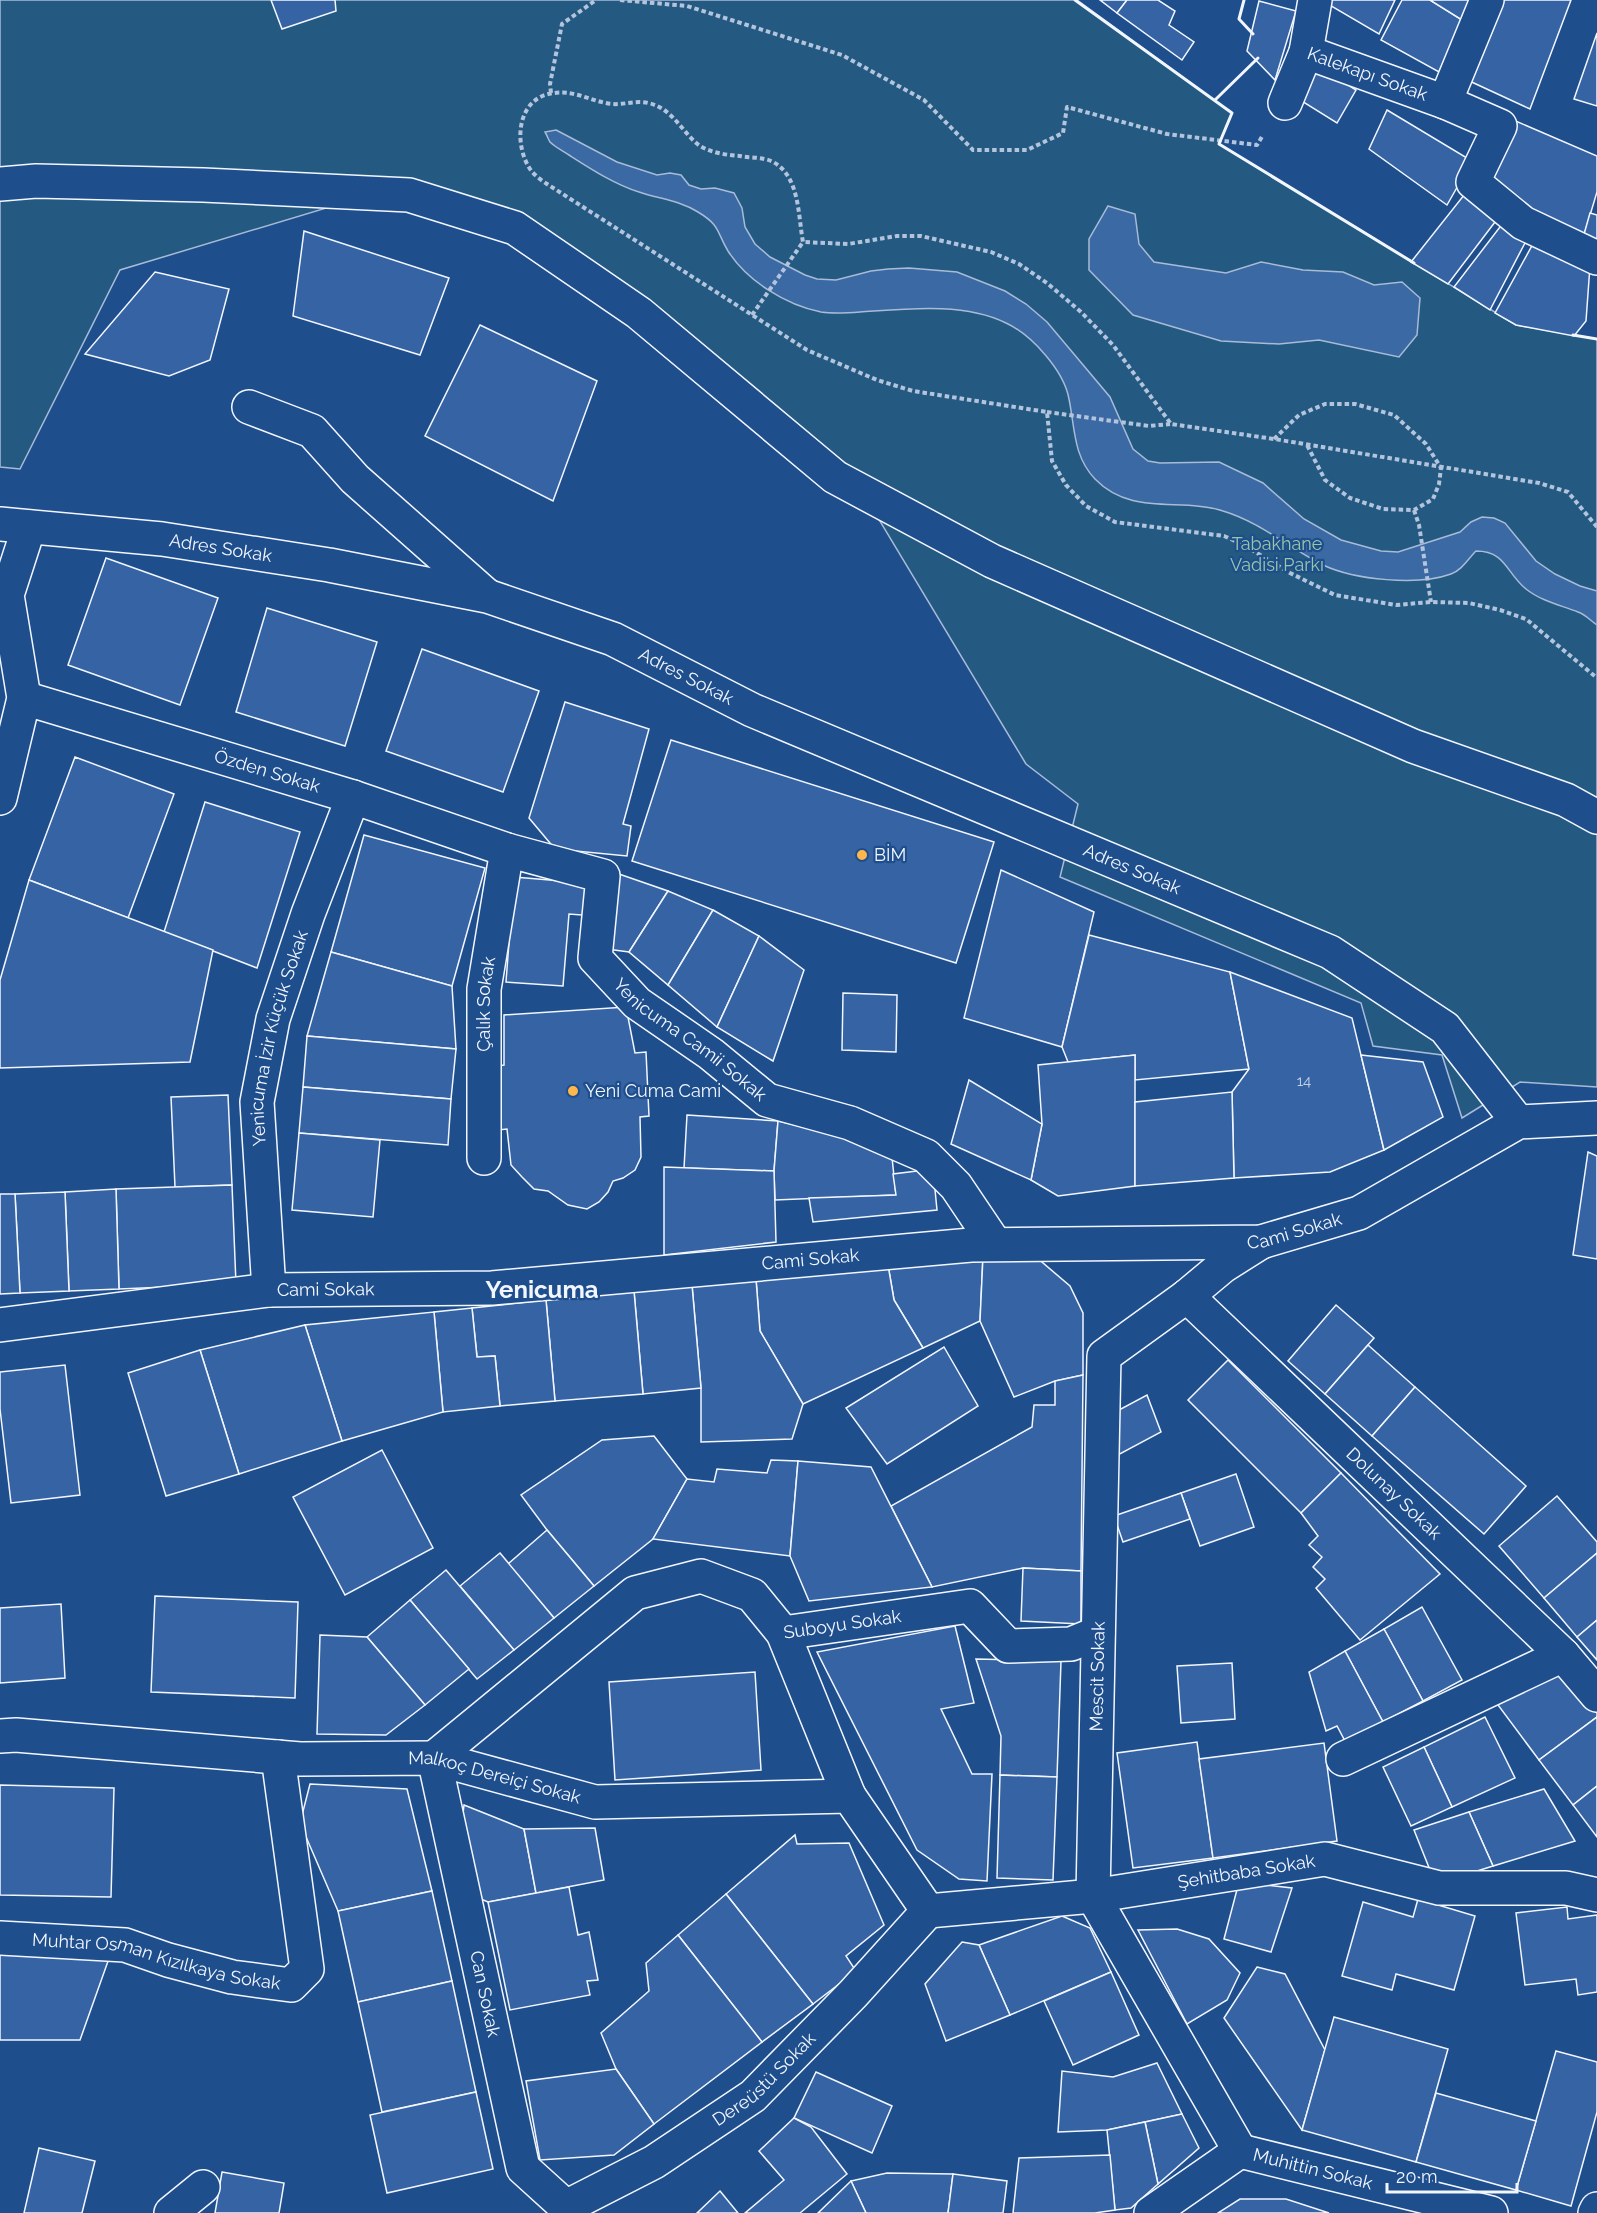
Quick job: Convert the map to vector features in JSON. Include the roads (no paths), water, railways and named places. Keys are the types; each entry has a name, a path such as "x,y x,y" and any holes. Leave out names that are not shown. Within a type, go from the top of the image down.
{"street":[{"name":"Kalekapı Sokak","path":"1315,0 1306,51 1445,102 1500,126 1473,182 1523,224 1597,258"},
{"path":"1445,102 1487,0"},
{"path":"1285,103 1306,51"},
{"path":"0,184 36,181 203,184 409,195 515,228 639,314 835,477 1003,565 1413,746 1582,801 1597,817"},
{"path":"249,407 312,431 356,479 487,596"},
{"name":"Adres Sokak","path":"0,798 24,698 7,595 14,525 162,539 329,565 487,596 614,639 752,710 1330,952 1445,1028 1518,1122"},
{"name":"Özden Sokak","path":"24,698 353,797 507,850"},
{"name":"Yenicuma İzir Küçük Sokak","path":"269,1290 258,1102 273,1019 308,914 353,797"},
{"name":"Çalık Sokak","path":"484,1158 484,989 507,850"},
{"name":"Yenicuma Camii Sokak","path":"507,850 603,876 595,958 637,1004 711,1054 767,1100 850,1123 926,1155 956,1186 995,1244"},
{"name":"Cami Sokak","path":"0,1324 269,1290 492,1288 971,1245 1261,1242 1359,1213 1518,1122 1597,1118"},
{"name":"Mescit Sokak","path":"1093,1896 1104,1356 1187,1296 1223,1266 1261,1242"},
{"name":"Dolunay Sokak","path":"1187,1296 1563,1655 1597,1695"},
{"name":"Suboyu Sokak","path":"434,1758 635,1593 701,1576 752,1595 783,1633 970,1606 1008,1646 1071,1644 1098,1633"},
{"path":"783,1633 849,1796 928,1911"},
{"path":"1343,1759 1563,1655"},
{"name":"Malkoç Dereiçi Sokak","path":"0,1736 16,1735 300,1759 434,1758 595,1802 849,1796"},
{"name":"Muhtar Osman Kızılkaya Sokak","path":"0,1938 126,1946 232,1977 291,1985 307,1969 278,1757"},
{"name":"Can Sokak","path":"434,1758 523,2168 567,2210"},
{"name":"Şehitbaba Sokak","path":"928,1911 1093,1896 1325,1859 1439,1888 1566,1888 1597,1895"},
{"path":"1093,1896 1240,2151 1151,2213"},
{"name":"Dereüstü Sokak","path":"567,2210 654,2162 753,2096 853,1994 928,1911"},
{"name":"Muhittin Sokak","path":"1240,2151 1491,2213"},
{"path":"171,2213 203,2187"}],"place":[{"name":"BİM","path":"862,855"},
{"name":"Yeni Cuma Cami","path":"573,1091"}],"district":[{"name":"Yenicuma","path":"542,1290"}],"park label":[{"name":"Tabakhane Vadisi Parkı","path":"1277,554"}]}
